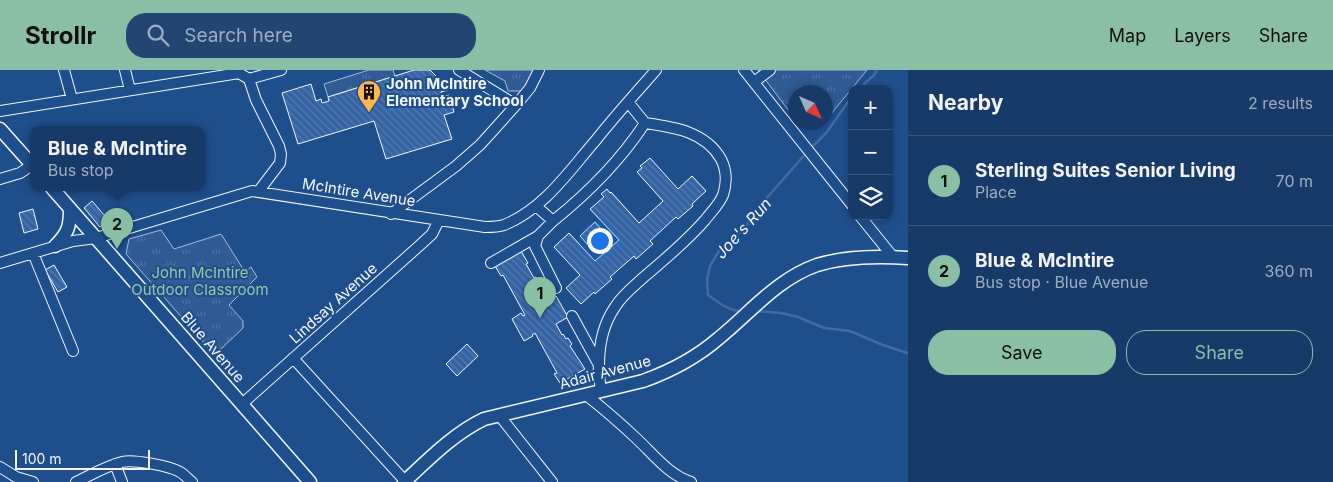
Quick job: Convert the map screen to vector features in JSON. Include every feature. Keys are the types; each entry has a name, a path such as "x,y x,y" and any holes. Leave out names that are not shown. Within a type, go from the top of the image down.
{"main road":[{"path":"0,129 30,163"},
{"name":"Blue Avenue","path":"55,191 310,482"},
{"path":"55,246 67,232 70,225 70,209"},
{"name":"Adair Avenue","path":"405,481 456,436 469,426 484,419 643,381 687,362 720,338 772,290 800,272 836,261 855,258 908,258"}],"street":[{"path":"64,70 72,100"},
{"path":"124,70 130,90"},
{"path":"0,111 130,90 281,70"},
{"path":"459,70 516,105"},
{"path":"391,214 456,166 480,145 530,88 539,70"},
{"name":"McIntire Avenue","path":"0,262 55,246 96,238 252,191 391,214 485,227 502,225 520,217 536,206 569,172 656,70"},
{"path":"744,70 848,200"},
{"path":"754,82 770,70"},
{"path":"242,74 279,146 281,154 280,163 258,192"},
{"path":"601,391 599,365 604,328 615,306 692,234 722,198 725,188 726,176 723,163 718,154 703,140 677,128 645,123 628,102"},
{"path":"491,263 538,236 576,202 617,161 645,123"},
{"path":"0,179 30,168"},
{"path":"536,206 553,221"},
{"name":"Lindsay Avenue","path":"242,404 432,234 439,220"},
{"path":"863,220 893,257"},
{"path":"538,236 535,246 556,288"},
{"path":"33,253 73,351"},
{"path":"572,316 599,365"},
{"path":"293,358 405,481"},
{"path":"586,395 620,423 670,470 691,482"},
{"path":"498,415 552,482"},
{"path":"76,482 114,464 125,461 157,465 181,472 192,482"},
{"path":"114,464 122,482"},
{"path":"0,467 16,477 33,482"}],"green space":[{"path":"369,70 393,70 395,76 328,97 324,84"},
{"path":"485,70 533,70 521,91 508,91 505,81"},
{"path":"758,70 867,70 855,85 848,85 848,93 833,111 833,85 788,85 788,110"},
{"name":"John McIntire Outdoor Classroom","path":"161,230 174,249 221,234 245,272 251,267 257,277 229,305 243,321 243,328 222,348 213,353 126,254 129,239"}],"building":[{"name":"John McIntire Elementary School","path":"414,70 430,70 436,76 440,85 446,83 448,90 441,92 442,97 449,95 454,112 444,115 452,139 386,159 374,121 298,144 282,93 311,84 316,101 321,99 322,103 329,101 328,97"},
{"path":"650,158 678,189 692,176 706,191 692,204 693,206 678,219 676,217 650,241 653,244 636,259 634,256 610,277 612,279 581,304 566,288 580,275 554,247 569,233 595,261 619,240 590,209 604,197 601,194 607,189 639,223 663,201 637,172 642,168 640,166"},
{"path":"92,201 104,215 111,212 114,222 106,225 105,222 100,227 84,208"},
{"path":"33,209 38,229 24,233 19,213"},
{"path":"595,222 602,230 587,244 580,236"},
{"path":"521,251 528,263 526,264 540,285 538,286 539,291 545,302 556,296 568,317 556,324 562,335 566,339 568,338 572,344 570,346 585,369 560,383 554,374 557,373 535,333 524,341 512,319 521,313 523,316 525,315 503,275 501,276 495,266"},
{"path":"54,265 67,287 58,292 45,270"},
{"path":"467,344 478,356 457,376 446,364"}],"waterway":[{"name":"Joe's Run","path":"863,85 877,70"},
{"name":"Joe's Run","path":"811,148 827,132 848,102"},
{"name":"Joe's Run","path":"741,311 727,308 708,295 707,280 710,266 720,249 743,230 765,200 807,152"},
{"name":"Joe's Run","path":"756,311 781,313 798,317 824,328 850,331 908,353"}],"place":[{"name":"John McIntire Elementary School","path":"369,113"},
{"name":"Blue & McIntire","path":"117,249"},
{"name":"Sterling Suites Senior Living","path":"540,318"}]}
